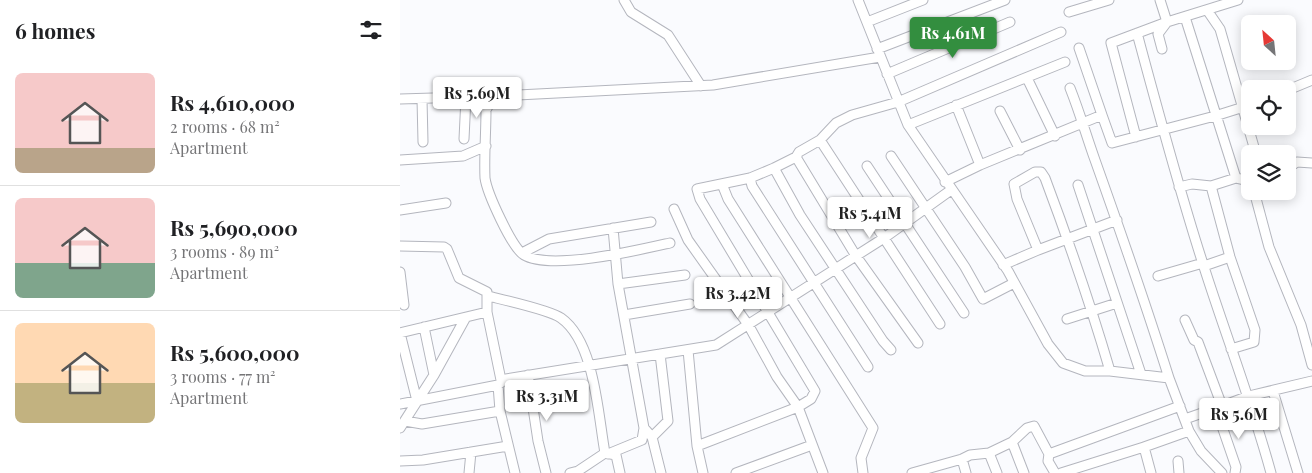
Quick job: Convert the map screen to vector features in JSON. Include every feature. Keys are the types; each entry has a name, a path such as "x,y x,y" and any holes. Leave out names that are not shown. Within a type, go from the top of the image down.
{"street":[{"path":"624,0 631,12 668,35 701,86"},
{"path":"858,0 908,124 945,182 1003,265 1048,344 1063,363 1084,372 1110,371 1168,378"},
{"path":"867,22 923,0"},
{"path":"486,106 500,96 701,86 879,53 1005,0"},
{"path":"1069,12 1109,0"},
{"path":"1160,0 1167,22"},
{"path":"1136,137 1111,43 1167,22 1238,0"},
{"path":"1207,10 1220,29 1241,91"},
{"path":"1185,17 1236,178"},
{"path":"887,74 1010,22"},
{"path":"1162,49 1158,34 1167,22"},
{"path":"698,446 798,407 810,399 815,391 700,199 697,189 750,178 774,168 796,157 820,140 836,123 852,115 898,102 1062,32"},
{"path":"1138,33 1179,187 1203,264 1249,396 1271,473"},
{"path":"1079,48 1112,143 1241,108"},
{"path":"908,124 1065,62"},
{"path":"1028,78 1055,136"},
{"path":"1296,87 1312,80"},
{"path":"1070,88 1137,275 1168,378 1190,431 1201,451 1222,473"},
{"path":"400,99 466,97 486,106"},
{"path":"464,139 466,97"},
{"path":"422,98 423,142"},
{"path":"956,104 980,165"},
{"path":"486,106 487,184 513,244 522,253 543,261 616,255 670,243"},
{"path":"1000,111 1020,150"},
{"path":"945,182 980,165 1055,136 1102,115"},
{"path":"820,140 940,324"},
{"path":"400,160 463,156 486,146"},
{"path":"891,156 965,267 983,299 1014,283"},
{"path":"796,157 856,256 918,343"},
{"path":"1296,163 1312,163"},
{"path":"867,166 906,222 964,313"},
{"path":"774,168 800,215 883,341 891,350"},
{"path":"1038,250 1014,188 1017,180 1035,172 1041,172 1045,178 1093,311 1110,371"},
{"path":"750,178 752,186 868,367"},
{"path":"1179,187 1192,184 1211,186 1236,178 1241,179"},
{"path":"722,184 728,199 873,428 861,458 863,473"},
{"path":"1078,185 1141,374"},
{"path":"1211,186 1230,257 1255,330 1254,342 1232,349"},
{"path":"400,404 528,375 716,345 749,326 884,238 951,190"},
{"path":"1256,200 1269,247 1301,325 1311,361"},
{"path":"400,210 446,203"},
{"path":"674,209 688,240 749,326 777,377 798,407 823,473"},
{"path":"1003,265 1117,220"},
{"path":"522,253 549,239 651,222"},
{"path":"570,473 578,471 607,453 642,440 644,428 618,284 613,228"},
{"path":"400,246 444,247 449,252 459,278 482,288 488,296 560,317 574,329 590,365 607,453"},
{"path":"1158,276 1230,257"},
{"path":"400,272 404,305"},
{"path":"618,284 685,275"},
{"path":"488,296 487,312 500,382 500,411 515,473"},
{"path":"1067,319 1117,303"},
{"path":"624,315 690,304"},
{"path":"417,401 400,333 487,312"},
{"path":"402,424 434,375 466,317"},
{"path":"1185,320 1194,340 1198,342 1236,467 1235,473"},
{"path":"424,327 434,375"},
{"path":"688,350 698,446 704,473"},
{"path":"652,437 668,422 660,354"},
{"path":"528,375 538,441 546,473"},
{"path":"1185,419 1249,396 1312,381"},
{"path":"1272,391 1298,473"},
{"path":"1049,454 1180,406"},
{"path":"402,424 422,424 500,411"},
{"path":"912,473 970,455 989,453 1012,442 1027,428 1034,426 1049,454 1048,461 1055,473"},
{"path":"644,428 652,437 661,473"},
{"path":"1061,473 1190,431"},
{"path":"1012,442 1024,473"},
{"path":"736,473 812,445"},
{"path":"400,461 423,460 508,446"},
{"path":"1144,447 1151,473"},
{"path":"469,473 471,452"},
{"path":"607,453 616,455 620,473"},
{"path":"989,453 996,473"},
{"path":"962,459 966,473"},
{"path":"1178,461 1179,473"}]}
